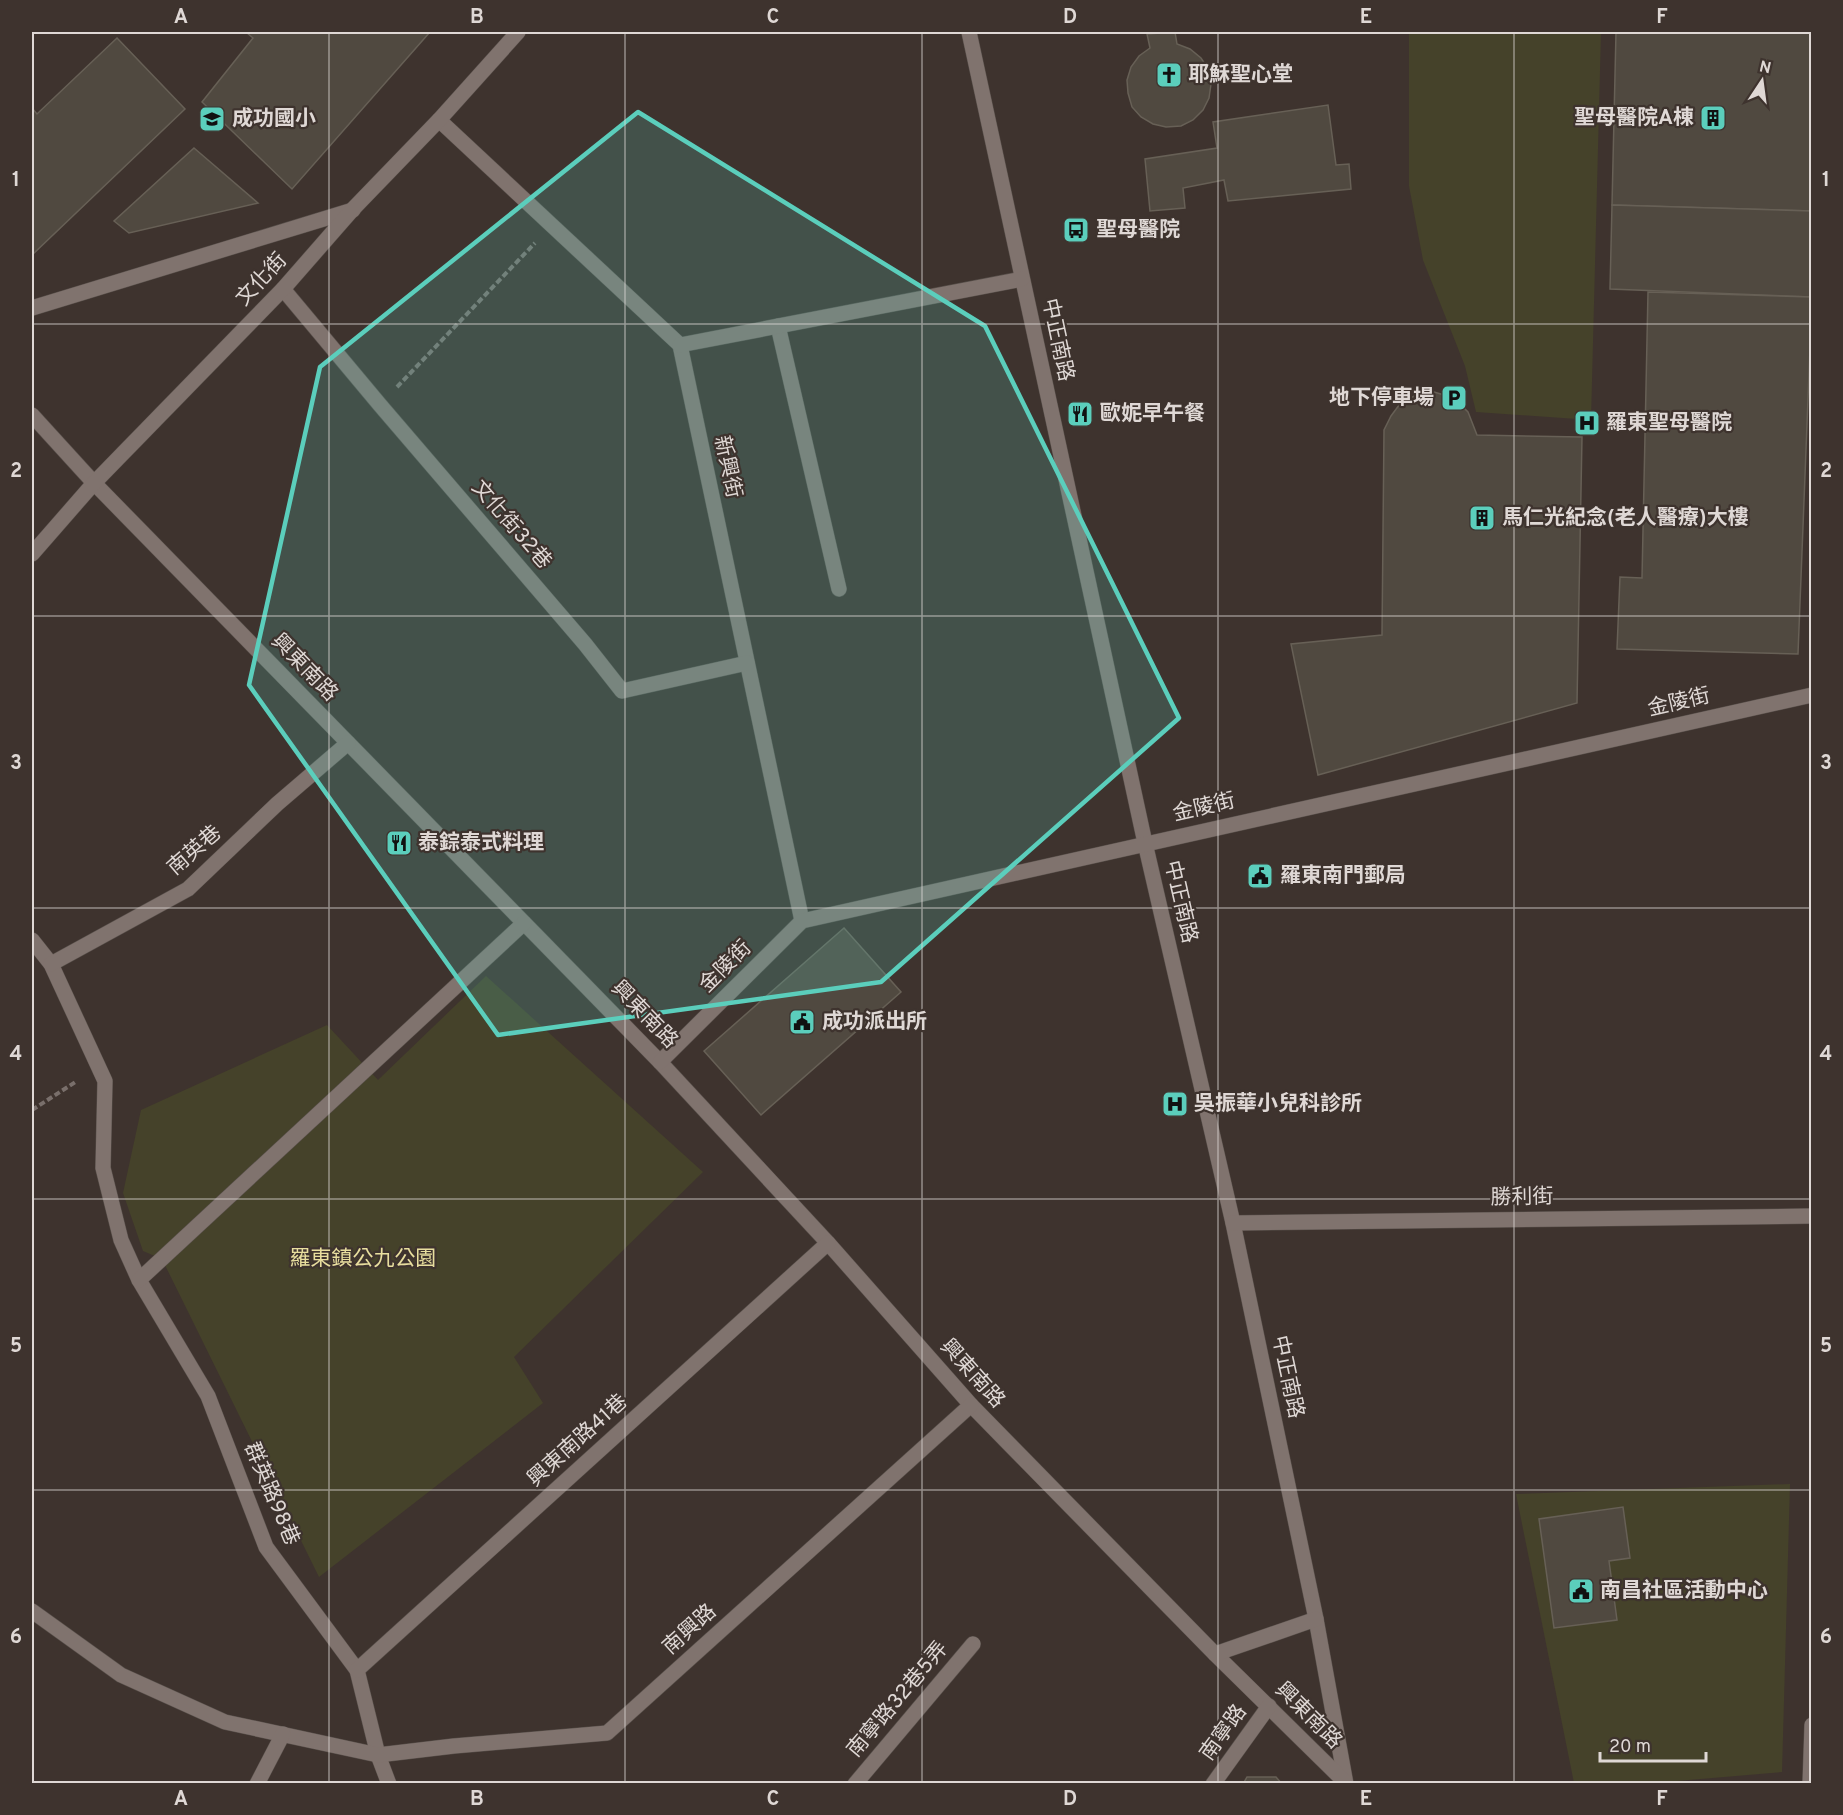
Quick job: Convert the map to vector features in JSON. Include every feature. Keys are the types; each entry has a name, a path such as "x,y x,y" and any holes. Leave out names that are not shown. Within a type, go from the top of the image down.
{"street":[{"name":"文化街","path":"32,554 94,483 283,290 353,210 439,120 518,32"},
{"name":"中正南路","path":"969,32 1145,843 1233,1223 1316,1619 1345,1783"},
{"path":"439,120 680,345 1022,279"},
{"path":"32,308 353,210"},
{"name":"文化街32巷","path":"283,290 585,644 622,691 747,663"},
{"path":"778,326 839,589"},
{"name":"新興街","path":"680,345 802,921"},
{"name":"興東南路","path":"32,415 94,483 660,1062 828,1243 971,1405 1345,1783"},
{"name":"金陵街","path":"660,1062 802,921 1812,695"},
{"name":"南英巷","path":"51,964 188,889 277,804 348,743"},
{"path":"139,1280 524,923"},
{"name":"群英路98巷","path":"32,940 51,964 105,1081 103,1168 121,1240 139,1280 208,1396 266,1547 357,1670 378,1755 389,1784"},
{"name":"勝利街","path":"1233,1223 1812,1216"},
{"name":"興東南路41巷","path":"357,1670 828,1243"},
{"name":"南興路","path":"32,1611 121,1675 225,1722 378,1755 607,1733 971,1405"},
{"path":"1215,1654 1316,1619"},
{"name":"南寧路32巷5弄","path":"855,1784 973,1644"},
{"name":"南寧路","path":"1213,1784 1269,1706"},
{"path":"1810,1784 1812,1725"},
{"path":"257,1784 283,1734"}],"path":[{"path":"380,405 552,226"},
{"path":"32,1110 99,1068"}],"highlighted area":[{"path":"638,112 985,326 1179,718 881,982 498,1035 249,685 320,367"}],"green space":[{"path":"1409,32 1601,32 1591,420 1476,412 1465,366 1423,260 1409,186"},
{"name":"羅東鎮公九公園","path":"486,976 703,1172 514,1357 543,1403 319,1577 162,1259 143,1251 123,1193 141,1110 327,1025 378,1080"},
{"path":"1790,1484 1782,1772 1654,1783 1574,1783 1516,1494"}],"building":[{"path":"246,32 430,32 292,189 202,102 253,38"},
{"name":"耶穌聖心堂","path":"1175,32 1177,44 1190,49 1201,58 1209,70 1211,84 1209,98 1203,110 1193,120 1181,126 1166,127 1153,124 1141,117 1132,107 1127,80 1131,67 1139,56 1150,48 1147,34"},
{"name":"聖母醫院A棟","path":"1616,32 1812,32 1812,211 1612,205"},
{"path":"117,38 185,109 32,255 32,108 37,114"},
{"path":"1328,105 1336,165 1349,164 1351,189 1228,201 1224,180 1183,188 1185,208 1150,211 1145,159 1217,148 1213,122"},
{"path":"194,148 258,203 129,233 114,221"},
{"path":"1612,205 1812,211 1812,297 1610,289"},
{"path":"1648,292 1812,297 1798,654 1617,649 1620,577 1642,578"},
{"name":"馬仁光紀念(老人醫療)大樓","path":"1434,392 1454,398 1468,412 1477,435 1582,437 1577,703 1318,775 1291,644 1382,635 1384,430 1402,401"},
{"name":"成功派出所","path":"844,928 901,992 761,1115 704,1051"},
{"name":"南昌社區活動中心","path":"1623,1507 1630,1558 1609,1561 1617,1620 1554,1628 1539,1519"},
{"path":"1247,1777 1276,1777 1282,1784 1243,1784"}],"place":[{"name":"耶穌聖心堂","path":"1169,75"},
{"name":"聖母醫院A棟","path":"1713,118"},
{"name":"成功國小","path":"212,119"},
{"name":"聖母醫院","path":"1076,230"},
{"name":"地下停車場","path":"1454,398"},
{"name":"歐妮早午餐","path":"1080,414"},
{"name":"羅東聖母醫院","path":"1587,423"},
{"name":"馬仁光紀念(老人醫療)大樓","path":"1482,518"},
{"name":"泰錝泰式料理","path":"399,843"},
{"name":"羅東南門郵局","path":"1260,876"},
{"name":"成功派出所","path":"802,1022"},
{"name":"吳振華小兒科診所","path":"1175,1104"},
{"name":"南昌社區活動中心","path":"1581,1591"}]}
